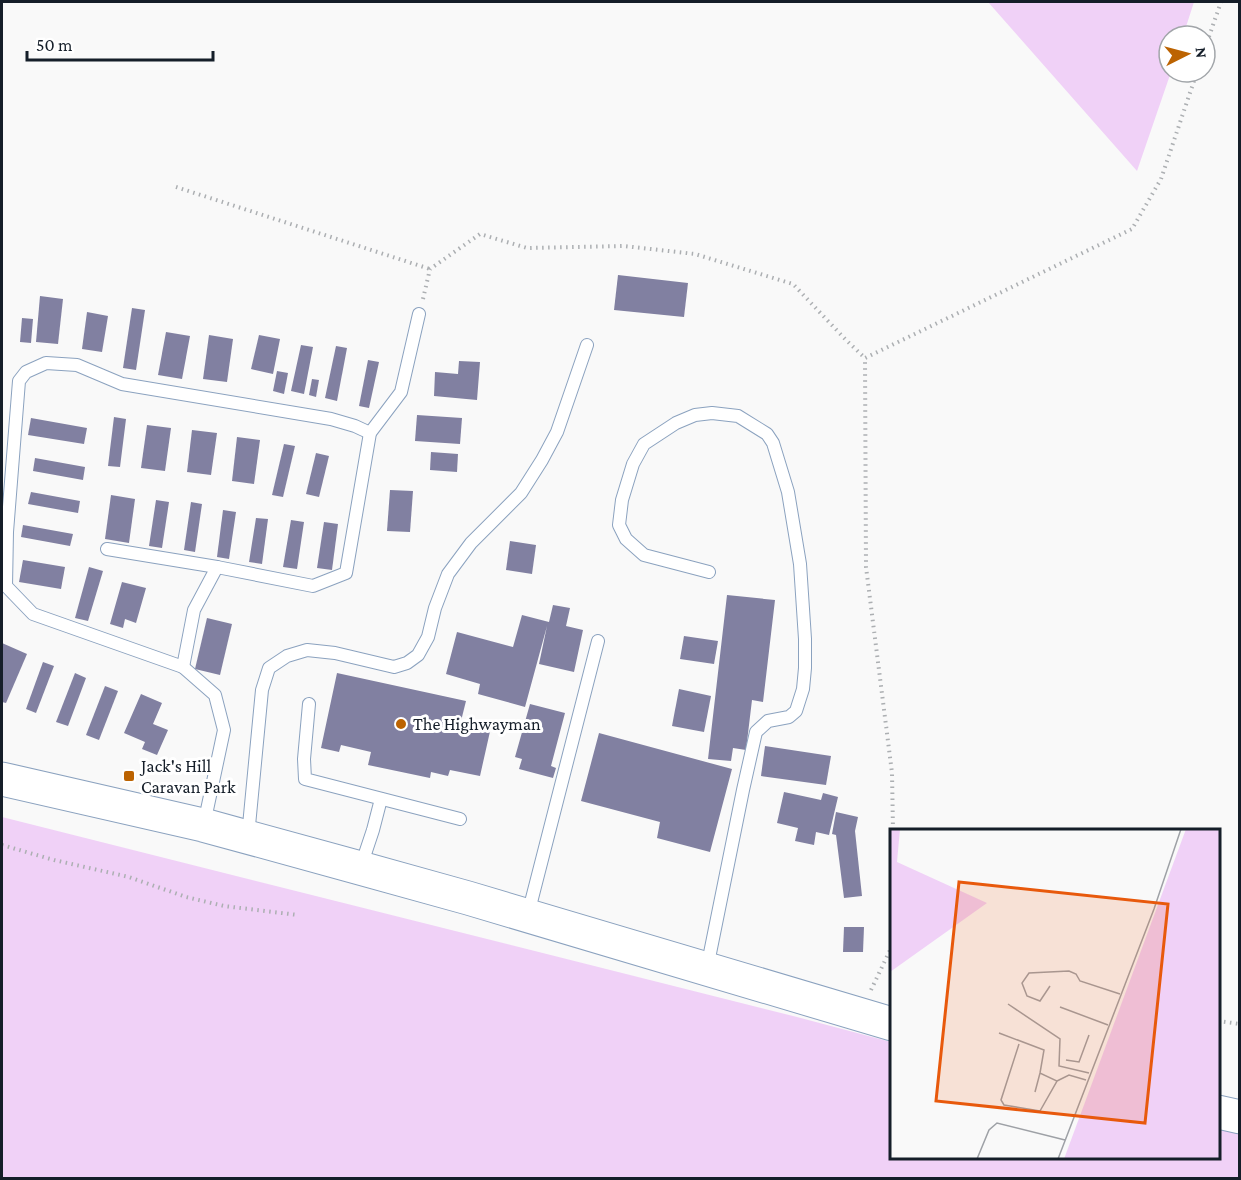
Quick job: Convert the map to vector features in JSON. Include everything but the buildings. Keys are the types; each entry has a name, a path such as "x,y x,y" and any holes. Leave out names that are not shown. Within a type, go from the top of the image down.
{"main road":[{"path":"2,779 203,825 360,867 890,1024"},
{"path":"1220,1112 1239,1117"}],"lane":[{"path":"106,549 217,567 313,586 346,573 370,433 401,392 419,314"},
{"path":"248,837 262,690 269,668 287,656 307,650 335,653 394,667 407,663 418,655 428,637 435,608 448,574 471,543 520,493 542,460 557,432 587,345"},
{"path":"203,825 224,730 214,695 183,667 33,614 6,586 7,532 19,381 26,372 46,363 77,366 122,384 331,419 370,433"},
{"path":"706,969 756,732 768,721 789,717 796,711 803,689 805,668 800,564 788,492 772,443 768,434 738,416 712,413 695,415 676,423 644,444 633,464 622,500 619,525 626,539 644,555 709,572"},
{"path":"183,667 194,610 217,567"},
{"path":"528,915 598,641"},
{"path":"309,704 304,759 305,779 460,819"},
{"path":"360,867 381,799"}],"path":[{"path":"1213,24 1221,2"},
{"path":"866,358 1132,229 1161,179 1193,84"},
{"path":"176,187 430,268"},
{"path":"419,314 430,268 480,234 527,248 624,246 695,254 793,284 866,358 866,567 892,773 893,829"},
{"path":"2,845 54,860 129,877 186,897 224,906 298,915"},
{"path":"859,1015 890,948"},
{"path":"1220,1022 1239,1024"}],"shaded area":[{"path":"988,2 1194,2 1187,24 1157,24 1157,84 1167,84 1137,171"},
{"path":"2,817 890,1042 890,1159 1220,1159 1220,1129 1239,1134 1239,1178 2,1178"}],"place":[{"name":"The Highwayman","path":"401,724"},
{"name":"Jack's Hill Caravan Park","path":"129,776"}]}
